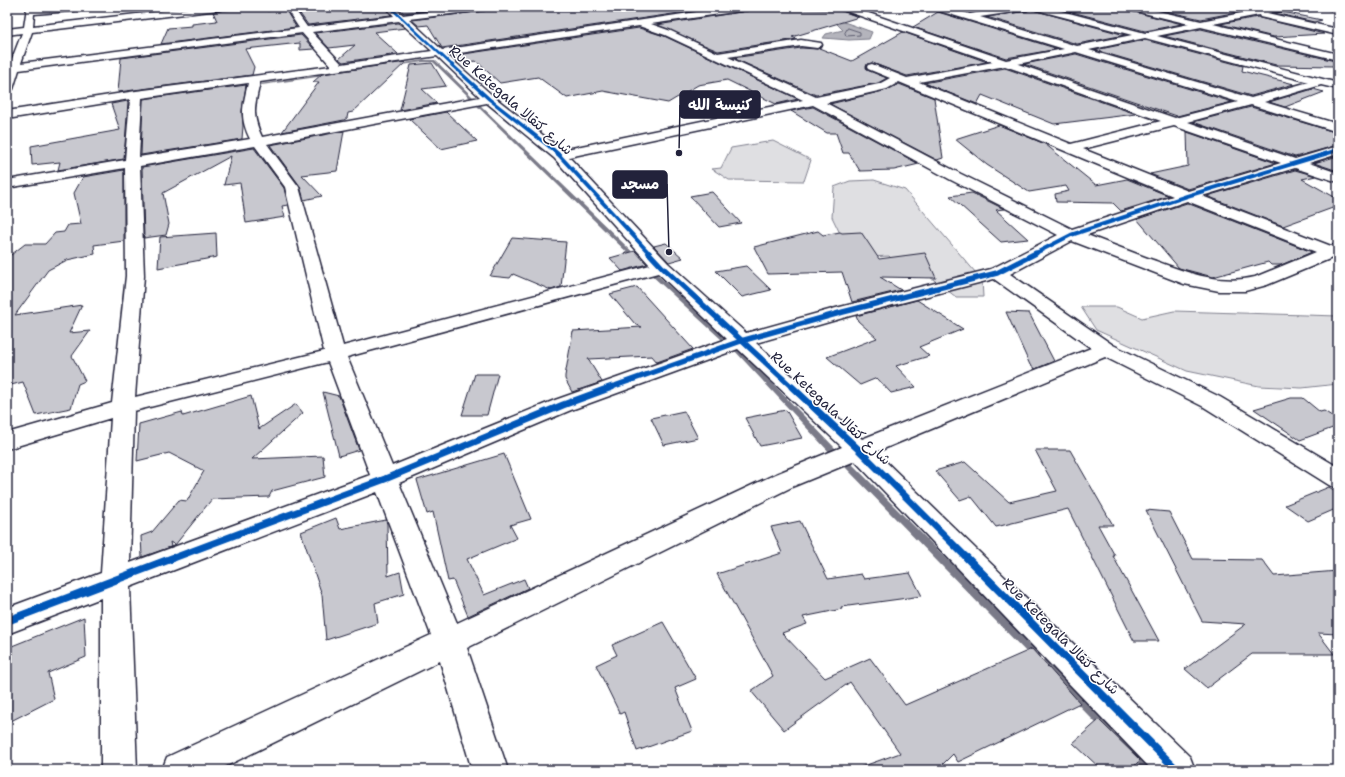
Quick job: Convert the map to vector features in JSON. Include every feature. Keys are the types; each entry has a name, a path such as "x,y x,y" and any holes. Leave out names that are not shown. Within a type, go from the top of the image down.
{"street":[{"path":"7,89 11,67 28,29 30,10 83,7"},
{"path":"7,32 219,7"},
{"path":"289,7 304,30 339,68"},
{"path":"11,67 304,30 395,12 484,7"},
{"path":"7,115 136,95 339,68 642,24 747,7"},
{"path":"843,7 1338,178"},
{"path":"936,7 1338,128"},
{"path":"947,20 1027,7"},
{"path":"1036,7 1338,86"},
{"path":"1130,7 1338,57"},
{"path":"559,155 883,87 902,80 1077,49 1285,7"},
{"path":"1332,7 1338,8"},
{"path":"1232,8 1338,32"},
{"name":"Rue Ketegala شارع كتقالا","path":"395,12 490,99 559,155 662,267 858,449 1177,770"},
{"path":"642,24 662,31 814,101 956,177 1071,234 1190,280 1219,285 1245,285 1261,281 1336,252"},
{"path":"903,28 925,24"},
{"path":"716,56 801,43 817,44"},
{"path":"872,67 1187,196 1336,252"},
{"path":"1072,148 1250,102 1338,76"},
{"path":"255,79 248,109 249,122 256,138 260,141 292,187 335,354 449,641 490,770"},
{"path":"119,770 115,579 123,408 135,276 132,162 136,95"},
{"path":"7,184 260,141 490,99"},
{"path":"7,621 115,579 385,479 563,405 741,341 857,308 997,273 1071,234 1187,196 1338,150"},
{"path":"7,441 123,408 335,354 662,267"},
{"path":"997,273 1106,349 1212,402 1338,479"},
{"path":"180,770 785,480 1106,349"}],"shaded area":[{"path":"773,141 811,160 804,181 729,180 712,169 721,168 731,148"},
{"path":"874,180 905,190 982,280 983,297 956,297 930,277 900,267 889,256 852,258 832,217 834,187 850,181"},
{"path":"1081,307 1117,307 1142,318 1174,311 1338,316 1338,384 1302,388 1259,386 1187,371 1096,330"}],"water":[{"path":"833,20 847,23 872,32 869,39 849,40 823,38 826,34 843,30"}],"building":[{"path":"247,7 264,7 267,11 285,9 296,27 161,44 168,28 192,26 192,24 217,21 213,12"},
{"path":"385,7 391,15 308,25 296,8"},
{"path":"397,7 452,7 404,13"},
{"path":"720,7 442,48 428,25 419,26 412,20 484,11 493,8"},
{"path":"752,7 804,7 804,9 839,10 859,17 792,37 797,39 718,51 657,25 747,11"},
{"path":"951,7 995,7 996,8 970,12"},
{"path":"1053,7 1125,7 1127,10 1182,24 1145,31"},
{"path":"1148,7 1263,7 1201,19"},
{"path":"1031,9 1125,35 1077,44 987,17 1027,11"},
{"path":"938,12 1058,49 1006,58 913,27"},
{"path":"1283,12 1322,20 1314,22 1274,13"},
{"path":"1258,17 1324,34 1274,37 1220,24"},
{"path":"398,23 405,28 374,32 398,54 343,62 339,59 355,45 329,48 315,33"},
{"path":"639,28 664,36 798,99 776,104 727,80 698,85 668,103 603,91 567,98 538,77 500,83 476,61 458,63 450,56"},
{"path":"1201,29 1335,61 1334,66 1276,65 1164,36"},
{"path":"903,32 987,62 907,76 872,63 867,64 867,70 887,78 878,83 816,95 733,58 801,48 819,48 852,61"},
{"path":"301,35 314,49 300,50 300,43 245,49 254,67 252,75 118,92 121,58"},
{"path":"1145,40 1243,66 1242,71 1294,84 1251,96 1095,50"},
{"path":"1076,54 1232,102 1177,116 1024,64"},
{"path":"406,62 353,112 348,113 347,118 344,120 282,132 319,82 313,82 322,74"},
{"path":"432,63 446,86 422,89 437,103 400,110 411,65"},
{"path":"1005,68 1136,114 1054,124 982,95 977,104 924,83"},
{"path":"899,84 934,98 943,158 937,160 830,104 887,90"},
{"path":"246,85 242,111 242,139 141,155 143,99"},
{"path":"1313,89 1324,92 1285,107 1269,102"},
{"path":"128,101 124,159 58,170 60,162 32,165 31,146 120,130 111,104"},
{"path":"813,107 919,164 894,170 860,171 849,153 843,153 836,133 827,133 791,111"},
{"path":"1251,107 1338,133 1338,145 1295,157 1193,122"},
{"path":"446,112 477,141 441,149 409,119"},
{"path":"999,125 1045,144 1096,185 1127,179 1169,196 1121,211 1113,203 1056,202 1055,194 1069,191 1066,186 1029,192 987,165 955,139"},
{"path":"344,131 337,171 302,175 322,196 304,200 300,186 270,145"},
{"path":"1187,132 1276,163 1188,189 1150,174 1188,166"},
{"path":"254,148 284,188 288,205 282,206 285,217 246,223 240,183 224,185 231,156 163,193 169,224 166,235 144,238 142,167"},
{"path":"1338,156 1338,171 1314,163"},
{"path":"124,170 124,241 94,245 95,254 67,260 48,270 15,315 82,305 69,333 90,331 72,356 85,381 78,384 71,408 36,415 23,382 7,386 7,258 25,244 45,244 55,233 64,232 68,225 81,224 74,193 83,177"},
{"path":"1295,170 1316,176 1302,179 1338,199 1338,206 1283,226 1207,196"},
{"path":"712,192 741,223 719,227 690,196"},
{"path":"972,193 1004,209 996,210 1028,239 1001,242 950,196"},
{"path":"1187,203 1312,252 1281,265 1271,265 1268,262 1213,277 1179,268 1137,219"},
{"path":"818,231 823,235 840,232 861,232 879,259 925,253 936,278 880,277 901,290 852,302 842,272 768,274 754,247"},
{"path":"216,233 217,257 158,268 160,237"},
{"path":"512,238 566,242 561,287 551,290 513,274 510,278 490,276"},
{"path":"666,243 683,258 669,262 654,246"},
{"path":"635,251 647,264 622,271 610,258"},
{"path":"746,266 771,290 742,297 716,271"},
{"path":"637,287 693,349 657,362 652,356 588,359 602,382 572,392 565,379 565,376 573,331 642,327 635,324 610,294"},
{"path":"917,300 963,329 919,347 929,356 896,366 916,387 891,393 877,378 860,385 827,357 877,338 858,321 856,316"},
{"path":"1006,312 1029,313 1054,361 1035,369 1030,365"},
{"path":"475,374 498,374 487,415 462,415"},
{"path":"323,392 339,396 359,450 339,456"},
{"path":"251,396 259,429 296,404 303,413 252,459 323,456 325,477 272,491 269,497 212,499 175,545 170,542 171,547 142,557 141,536 152,532 179,500 187,501 204,471 169,453 137,461 139,424 182,412 183,416"},
{"path":"1291,398 1303,398 1320,412 1324,411 1338,420 1338,426 1300,440 1254,409"},
{"path":"786,410 802,438 760,446 745,418"},
{"path":"684,411 698,438 664,445 651,418"},
{"path":"1035,450 1070,450 1113,525 1098,525 1159,641 1134,641 1068,509 996,527 971,496 960,500 935,471 965,462 1009,502 1057,491"},
{"path":"504,454 531,519 510,525 517,538 467,559 484,595 524,579 528,588 468,616 453,580 448,581 433,512 427,514 417,480"},
{"path":"1329,487 1338,493 1338,508 1308,521 1285,505"},
{"path":"1146,510 1169,512 1193,559 1262,560 1274,576 1338,571 1338,634 1318,633 1334,654 1252,654 1207,688 1185,669 1246,624 1202,621"},
{"path":"336,518 340,529 386,520 388,576 400,572 404,594 375,603 378,623 326,640 322,595 301,532"},
{"path":"800,521 828,579 861,574 864,579 910,573 922,596 841,607 842,609 803,617 807,624 782,633 825,678 870,658 905,705 1032,649 1080,703 958,762 953,754 937,770 861,770 861,767 900,753 850,682 784,730 751,691 773,676 717,574 782,553 771,527"},
{"path":"84,617 86,657 48,673 54,699 7,723 7,648"},
{"path":"663,622 696,679 675,688 692,731 637,751 624,712 620,714 596,665 617,655 612,645"},
{"path":"1099,720 1140,760 1130,770 1102,770 1073,743"}],"waterway":[{"path":"395,65 434,61 474,100"},
{"path":"262,84 330,74"},
{"path":"476,103 646,268"},
{"path":"651,272 724,339"},
{"path":"736,349 834,452"},
{"path":"848,465 1036,655"},
{"path":"1045,664 1150,770"}],"cycle path":[{"path":"390,7 489,99 559,155 662,267 858,449 1177,770"},
{"path":"7,621 385,479 563,405 684,361 741,341 843,312 997,273 1071,235 1187,196 1338,150"}],"place":[{"name":"كنيسة الله","path":"679,153"},
{"name":"مسجد","path":"669,252"}]}
